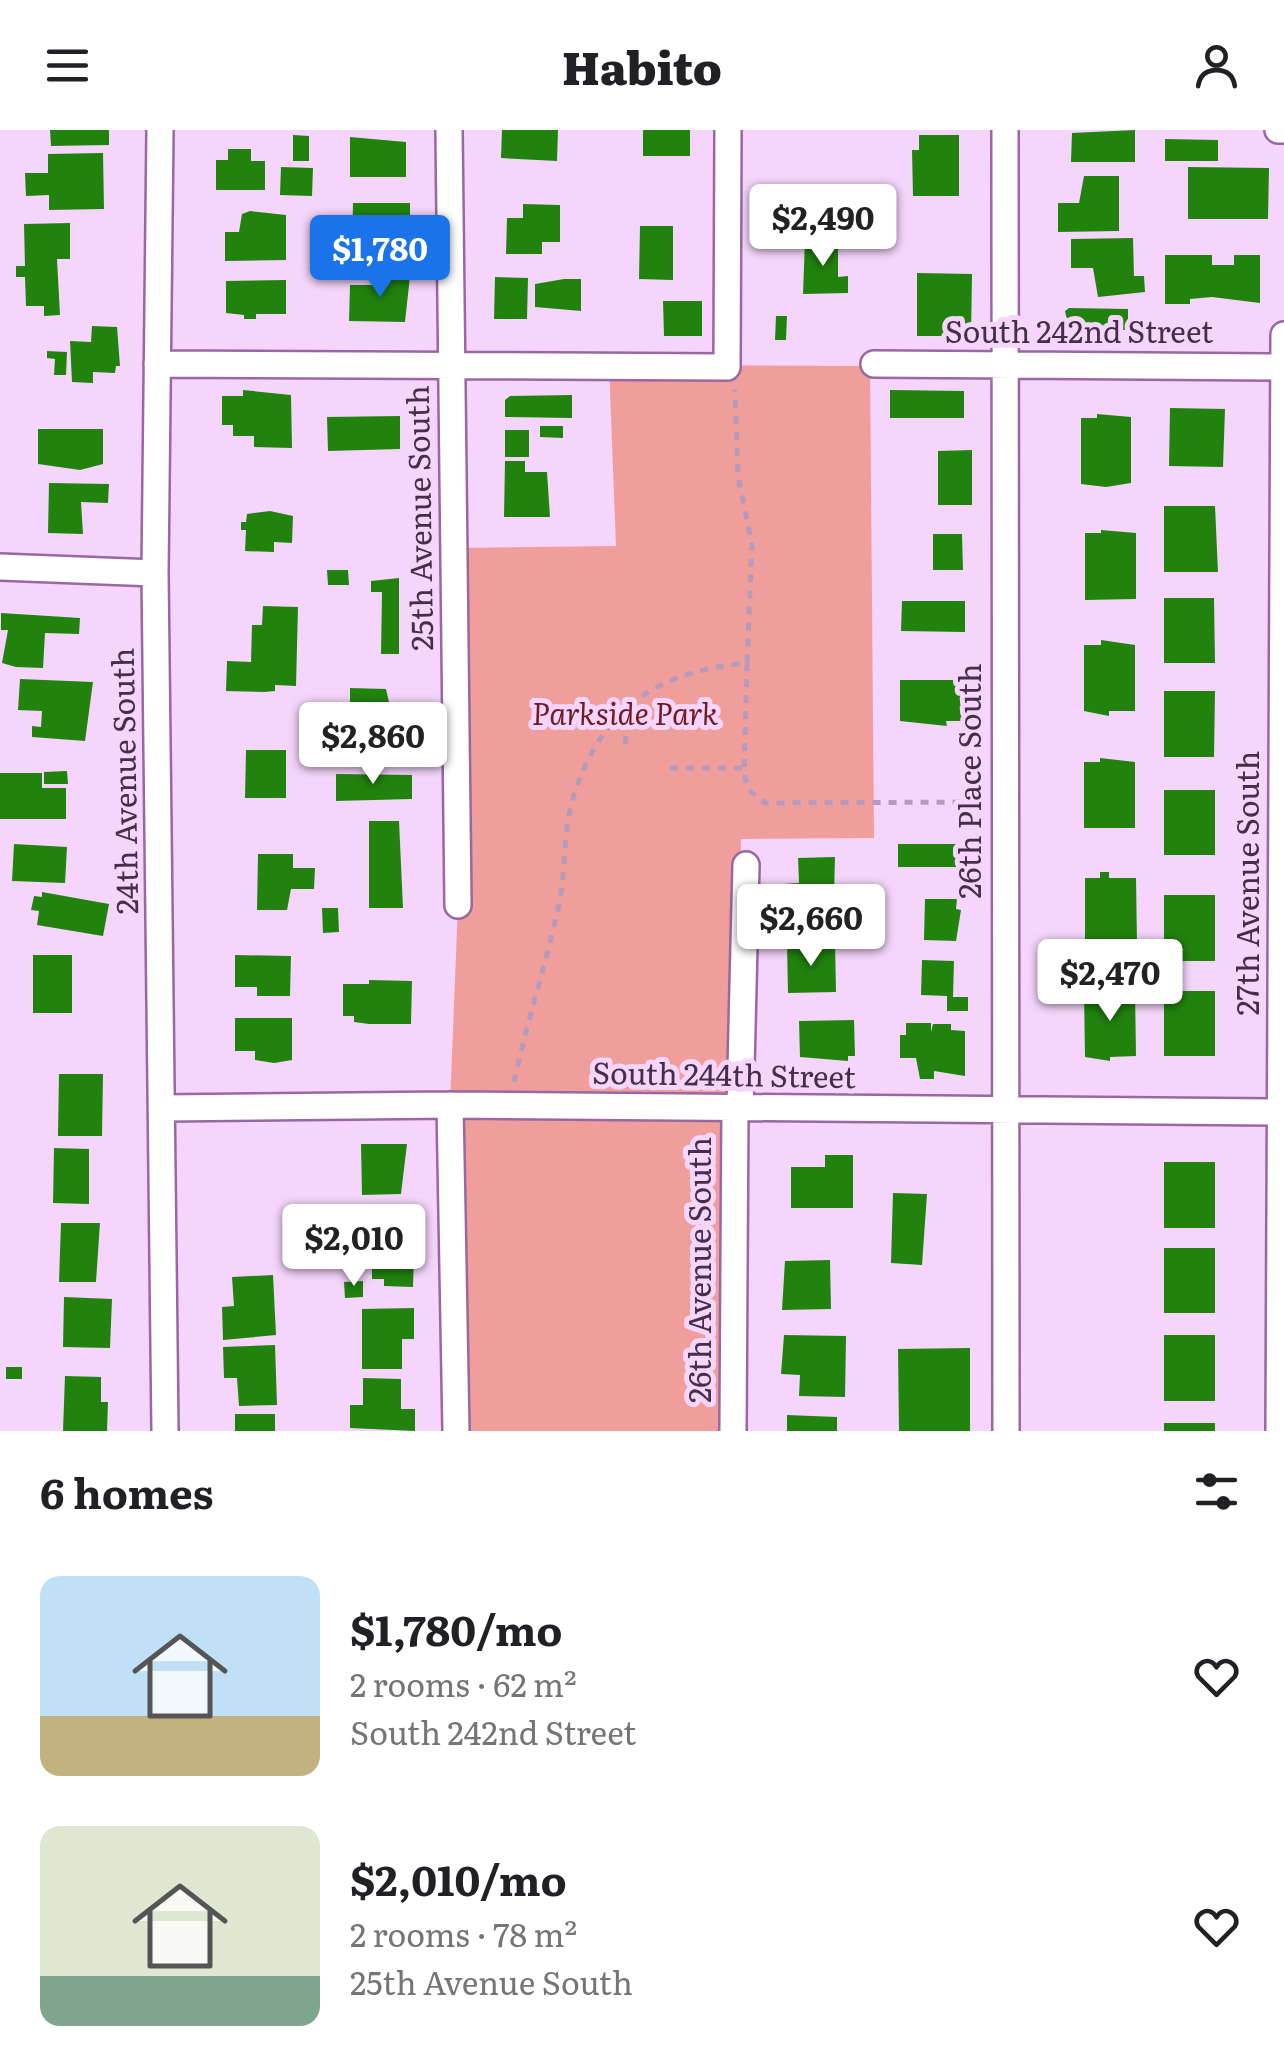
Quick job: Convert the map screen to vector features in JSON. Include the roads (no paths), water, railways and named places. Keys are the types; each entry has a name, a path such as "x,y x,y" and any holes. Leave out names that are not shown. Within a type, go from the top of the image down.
{"street":[{"name":"24th Avenue South","path":"160,130 154,572 164,1108 165,1431"},
{"name":"25th Avenue South","path":"449,130 458,904"},
{"path":"157,364 727,368 728,130"},
{"name":"26th Place South","path":"1005,130 1006,1431"},
{"name":"27th Avenue South","path":"1279,1431 1284,335"},
{"name":"South 242nd Street","path":"874,364 1284,367"},
{"path":"0,567 154,572"},
{"name":"26th Avenue South","path":"733,1431 737,1108 746,865"},
{"path":"450,1106 456,1431"},
{"name":"South 244th Street","path":"164,1108 513,1106 1282,1112"}],"park label":[{"name":"Parkside Park","path":"625,715"}]}
